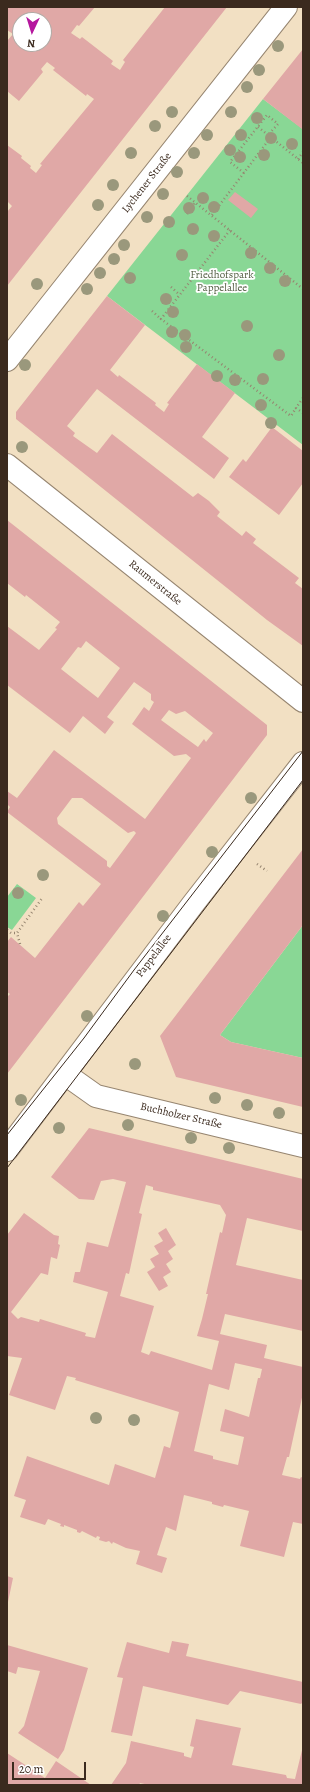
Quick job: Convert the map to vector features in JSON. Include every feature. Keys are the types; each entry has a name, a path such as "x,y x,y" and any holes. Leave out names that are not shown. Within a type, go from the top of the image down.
{"street":[{"name":"Lychener Straße","path":"7,360 286,7"},
{"name":"Raumerstraße","path":"7,465 303,701"},
{"name":"Pappelallee","path":"7,1150 193,904 303,763"},
{"name":"Buchholzer Straße","path":"65,1074 96,1096 303,1146"}],"path":[{"path":"244,173 230,162 267,115 278,124 268,135"},
{"path":"258,127 303,163"},
{"path":"212,215 271,137"},
{"path":"298,158 303,152"},
{"path":"187,196 303,289"},
{"path":"187,214 195,203"},
{"path":"161,319 230,230"},
{"path":"171,287 180,295"},
{"path":"152,312 290,416 303,398"},
{"path":"296,408 303,414"},
{"path":"257,864 267,870"},
{"path":"7,930 10,933 17,932 43,897"},
{"path":"17,932 20,944"}],"green space":[{"name":"Friedhofspark Pappelallee","path":"263,99 303,129 303,445 107,296"},
{"path":"17,884 36,898 12,930 7,927 7,897"},
{"path":"303,925 303,1058 231,1042 220,1035"}],"building":[{"path":"7,7 95,7 71,33 80,39 82,37 113,61 111,64 120,70 125,62 123,60 165,7 227,7 7,286 7,212 12,206 7,201 7,145 22,156 21,158 31,166 30,168 36,173 42,165 40,164 94,99 87,94 86,96 53,70 55,68 47,62 41,69 43,72 19,101 7,91 7,41 12,35 12,52 52,52 52,12 12,12 12,33 7,30"},
{"path":"303,49 303,127 302,129 263,99"},
{"path":"235,192 258,209 251,218 228,200"},
{"path":"107,296 145,325 110,370 156,403 155,405 164,412 169,404 167,403 197,364 235,393 202,437 229,458 214,479 97,389 67,426 75,433 73,436 97,453 112,434 193,497 198,493 209,501 220,512 217,516 242,536 246,531 256,539 253,543 299,578 295,583 303,589 303,646 267,620 16,419 16,412"},
{"path":"272,427 303,451 303,483 279,515 229,477 243,459 246,462"},
{"path":"7,520 267,725 267,735 7,1074 7,997 10,994 7,992 7,942 11,937 35,958 79,902 83,906 101,884 7,812 10,807 7,804 7,791 17,798 54,750 145,819 191,758 186,754 174,756 132,724 144,707 149,711 154,702 151,700 151,694 134,682 107,717 114,722 105,734 83,716 70,733 7,685 7,626 39,650 57,629 55,628 60,622 26,595 25,597 7,583","holes":["86,641 120,668 98,698 61,669 78,647 81,648","169,710 176,714 185,711 213,733 206,742 204,739 198,747 161,720","72,798 82,798 128,833 134,831 136,833 110,868 107,866 107,861 58,824 57,818"]},
{"path":"303,849 303,925 220,1035 231,1042 303,1058 303,1107 176,1077 160,1036"},
{"path":"89,1128 303,1179 303,1231 247,1218 236,1265 303,1280 303,1331 225,1314 220,1334 267,1345 264,1358 303,1367 303,1393 289,1457 287,1457 282,1475 300,1479 301,1477 303,1478 303,1524 293,1522 284,1557 240,1546 249,1511 224,1505 223,1507 212,1504 212,1502 184,1495 176,1531 166,1527 157,1555 167,1558 162,1573 136,1564 140,1551 126,1548 113,1542 112,1544 109,1541 106,1542 99,1540 100,1537 97,1536 96,1538 82,1531 80,1533 77,1532 77,1530 64,1525 64,1527 60,1526 61,1524 48,1519 45,1525 20,1517 26,1500 14,1496 27,1456 109,1485 115,1464 155,1478 164,1446 170,1448 179,1412 75,1380 76,1378 67,1376 55,1410 9,1395 22,1358 7,1356 7,1235 24,1213 54,1235 59,1236 58,1244 60,1245 57,1259 51,1257 48,1275 41,1273 11,1312 18,1319 21,1317 39,1322 40,1319 86,1333 85,1336 95,1338 108,1292 73,1282 75,1272 80,1272 87,1242 108,1247 126,1182 113,1179 101,1181 94,1200 79,1199 51,1177","holes":["146,1185 153,1187 153,1190 220,1205 226,1215 222,1233 220,1232 206,1294 208,1294 197,1336 219,1341 212,1370 151,1351 149,1355 141,1352 154,1306 120,1296 126,1273 129,1274 142,1214 139,1213","235,1363 262,1369 260,1378 258,1378 249,1417 225,1409 220,1431 244,1437 238,1465 213,1459 213,1456 194,1451 209,1384 229,1390"]},
{"path":"166,1228 176,1245 168,1251 173,1259 166,1264 171,1272 163,1277 168,1286 159,1291 147,1272 155,1267 150,1259 159,1254 154,1246 163,1241 158,1233"},
{"path":"7,1576 13,1578 8,1602 7,1602"},
{"path":"172,1641 189,1644 186,1656 303,1682 303,1702 301,1704 240,1691 228,1705 143,1686 132,1736 111,1732 123,1678 117,1677 127,1642 169,1653"},
{"path":"7,1645 88,1668 64,1750 58,1759 18,1733 24,1726 40,1671 18,1667 16,1674 7,1671"},
{"path":"196,1719 241,1728 232,1765 286,1775 287,1778 295,1779 303,1746 303,1785 149,1785 140,1783 139,1785 111,1785 126,1763 131,1741 184,1753 184,1756 191,1758 194,1747 190,1746"},
{"path":"7,1753 45,1778 56,1761 91,1785 7,1785"}],"tram line":[{"path":"7,1135 84,1038 134,970 303,751"},
{"path":"7,1168 303,780"}]}
